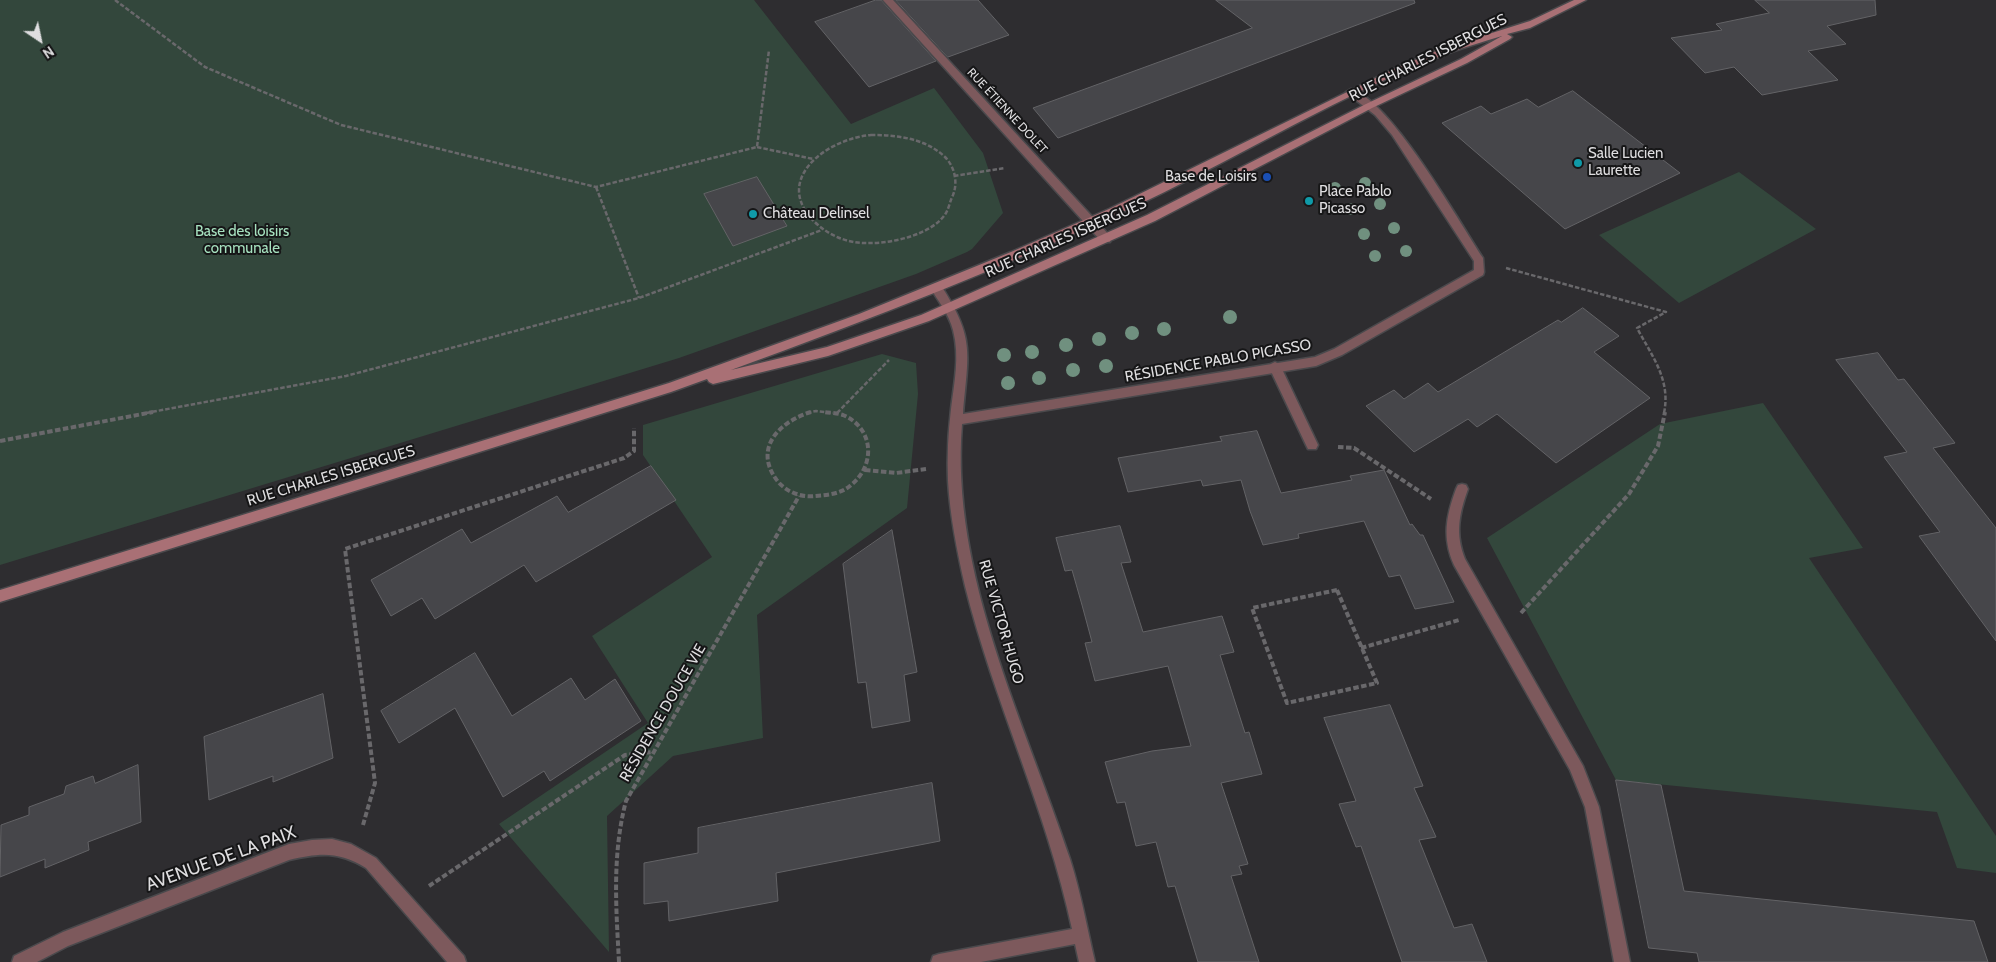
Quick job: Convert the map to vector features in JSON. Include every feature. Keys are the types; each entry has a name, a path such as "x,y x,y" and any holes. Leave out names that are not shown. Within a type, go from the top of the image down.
{"main road":[{"name":"RUE CHARLES ISBERGUES","path":"671,387 828,351 916,322 949,308 1106,239 1369,106 1464,61 1533,23 1581,0"},
{"name":"RUE CHARLES ISBERGUES","path":"0,596 671,387 864,317 1091,222 1174,183 1351,92 1444,51 1533,23"}],"street":[{"name":"RUE ÉTIENNE DOLET","path":"888,0 1106,239"},
{"path":"1351,92 1369,106 1396,133 1479,261"},
{"name":"RÉSIDENCE PABLO PICASSO","path":"956,420 1316,361 1338,352 1473,277 1479,272 1479,261"},
{"name":"RUE VICTOR HUGO","path":"936,287 959,329 963,353 956,420 954,465 958,516 972,588 986,639 1062,861 1087,962"},
{"path":"1275,367 1312,445"},
{"path":"1462,489 1452,514 1450,530 1452,545 1459,561 1576,766 1586,788 1592,807 1622,962"},
{"name":"AVENUE DE LA PAIX","path":"20,962 63,940 288,852 314,846 335,847 355,852 371,863 458,962"},
{"path":"939,962 1081,935"}],"path":[{"path":"115,0 205,67 341,126 596,187 757,147 814,159"},
{"path":"757,147 769,50"},
{"path":"882,134 917,139 938,150 952,167 954,176 956,186 946,213 928,229 890,243 861,244 845,240 822,230 806,214 799,196 802,177 814,159 832,146 856,137 882,134"},
{"path":"954,176 1038,163"},
{"path":"596,187 639,298"},
{"path":"0,441 346,376 639,298 822,230"},
{"path":"1479,261 1666,312 1637,328 1664,378 1666,405 1658,446 1629,494 1501,635"},
{"path":"837,413 892,358"},
{"path":"816,411 837,413 855,421 867,435 871,452 865,470 860,478 843,491 821,497 799,496 785,490 774,480 767,464 769,446 779,429 796,418 816,411"},
{"path":"355,852 375,783 345,549 624,458 634,451 634,426"},
{"path":"1312,445 1354,448 1452,514"},
{"path":"865,470 896,473 954,465"},
{"name":"RÉSIDENCE DOUCE VIE","path":"618,962 617,843 620,820 626,801 799,496"},
{"path":"1337,590 1361,648 1377,683 1287,703 1252,608 1337,590"},
{"path":"1361,648 1488,612"},
{"path":"406,902 625,755 654,752"}],"green space":[{"name":"Base des loisirs communale","path":"0,0 754,0 851,124 934,88 983,153 1003,213 972,249 967,252 916,274 679,358 0,565"},
{"path":"1739,172 1816,229 1679,303 1599,235"},
{"path":"882,354 916,363 918,394 907,508 757,615 763,738 673,756 607,816 609,952 499,824 648,723 592,636 712,557 643,455 643,425"},
{"path":"1763,403 1863,548 1809,558 1996,836 1996,873 1957,868 1937,812 1616,780 1487,538 1660,424"}],"building":[{"path":"876,0 881,0 936,61 869,87 815,22"},
{"path":"896,0 978,0 1009,35 948,57"},
{"path":"1216,0 1414,0 1415,3 1058,138 1033,108 1252,28"},
{"path":"1755,0 1875,0 1876,15 1827,26 1846,44 1808,51 1838,80 1762,95 1734,67 1705,73 1671,38 1722,30 1716,24 1769,13"},
{"name":"Salle Lucien Laurette","path":"1573,91 1680,173 1565,229 1442,123 1481,106 1491,114 1527,99 1538,107"},
{"name":"Château Delinsel","path":"757,177 787,226 733,246 704,194"},
{"path":"1583,308 1619,336 1594,352 1650,398 1556,463 1497,414 1477,427 1468,419 1414,452 1366,406 1394,390 1404,399 1428,383 1438,392 1558,320 1561,322"},
{"path":"1878,353 1898,380 1904,379 1955,443 1933,448 1996,528 1996,641 1919,536 1940,532 1884,457 1907,452 1836,360"},
{"path":"1257,431 1281,493 1352,480 1350,476 1384,470 1410,525 1412,524 1420,535 1423,535 1454,602 1415,609 1400,575 1389,577 1364,521 1298,534 1299,538 1263,545 1241,480 1203,486 1201,480 1128,492 1118,458 1222,441 1220,437"},
{"path":"651,466 676,500 536,582 524,565 435,619 422,598 391,616 371,580 462,529 471,543 557,496 568,512"},
{"path":"1120,526 1131,562 1121,563 1143,632 1222,616 1234,652 1220,655 1245,733 1249,732 1262,774 1221,783 1248,864 1239,866 1242,874 1231,876 1259,962 1198,962 1175,886 1168,887 1156,842 1136,846 1125,802 1117,803 1105,762 1152,751 1191,746 1168,666 1095,681 1085,643 1092,642 1082,605 1072,570 1065,571 1056,538"},
{"path":"892,530 917,672 904,675 910,721 872,728 866,682 858,683 843,564"},
{"path":"475,653 512,716 571,678 585,700 615,679 641,721 550,781 544,771 503,797 455,708 399,743 381,711"},
{"path":"323,694 333,758 273,782 273,776 209,800 204,737"},
{"path":"1390,705 1423,786 1414,788 1436,837 1419,840 1454,928 1472,924 1487,962 1402,962 1361,846 1356,847 1339,804 1356,801 1324,718"},
{"path":"138,765 141,822 88,842 89,850 45,868 45,859 0,877 1,825 29,815 29,807 64,794 66,786 93,776 95,783"},
{"path":"1616,780 1661,785 1684,891 1974,921 1988,962 1699,962 1697,953 1649,948"},
{"path":"932,783 940,841 776,873 778,901 669,921 668,901 644,904 644,863 698,853 698,828"}],"place":[{"name":"Salle Lucien Laurette","path":"1578,163"},
{"name":"Base de Loisirs","path":"1267,177"},
{"name":"Place Pablo Picasso","path":"1309,201"},
{"name":"Château Delinsel","path":"753,214"}]}
